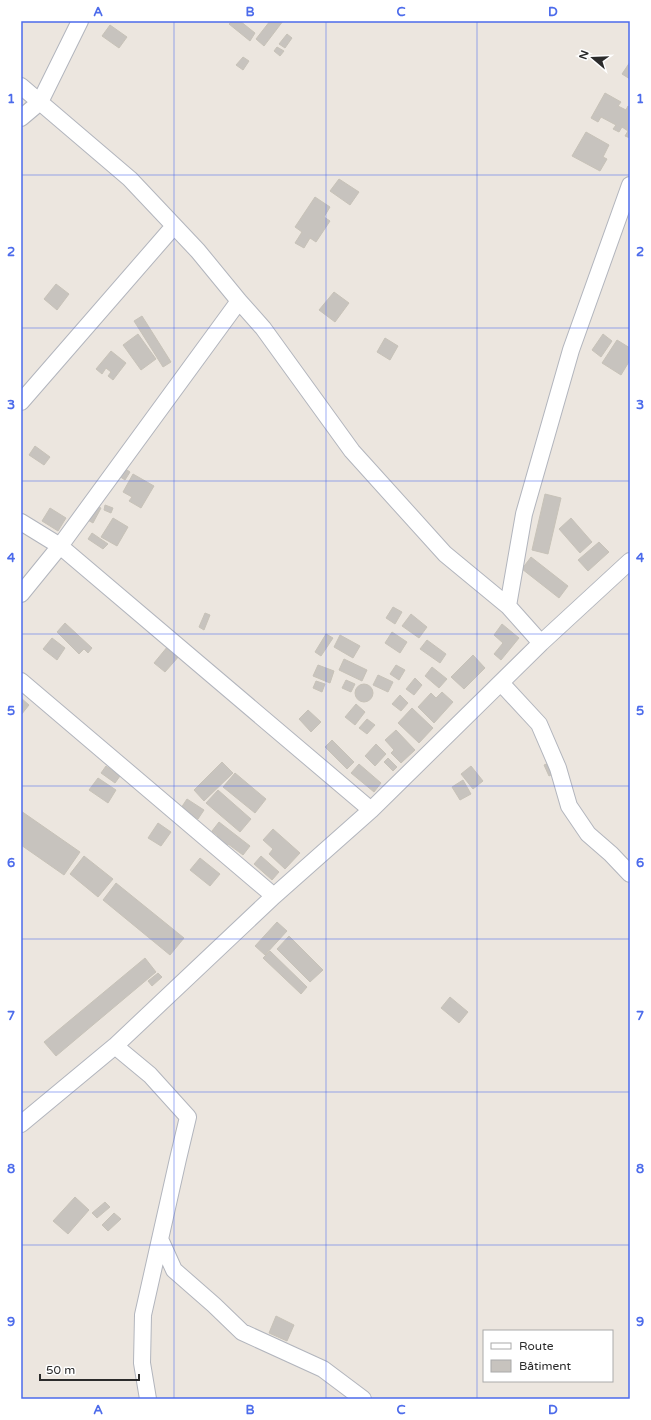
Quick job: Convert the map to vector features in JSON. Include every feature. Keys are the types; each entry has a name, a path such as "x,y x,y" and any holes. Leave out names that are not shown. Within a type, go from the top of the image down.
{"street":[{"path":"21,118 40,102 80,21"},
{"path":"21,86 130,179 198,251 263,328 352,451 445,554 508,606 541,643"},
{"path":"508,606 524,514 571,350 630,185"},
{"path":"21,402 174,226"},
{"path":"21,594 60,546 239,301"},
{"path":"21,522 60,546 371,810"},
{"path":"21,1124 115,1046 274,896 371,810 541,643 630,561"},
{"path":"21,681 274,896"},
{"path":"501,683 539,724 558,768 569,806 588,834 611,854 630,874"},
{"path":"115,1046 150,1075 188,1117 143,1315 142,1363 148,1399"},
{"path":"160,1239 174,1270 242,1332 323,1369 363,1399"}],"building":[{"path":"232,21 240,21 255,33 250,41 229,24"},
{"path":"270,21 283,21 264,46 256,39"},
{"path":"110,25 127,37 119,48 102,36"},
{"path":"287,34 292,38 285,48 279,44"},
{"path":"277,47 284,51 280,56 274,51"},
{"path":"243,57 249,61 243,70 236,65"},
{"path":"630,62 630,79 622,74"},
{"path":"605,93 621,102 618,106 626,110 628,106 630,107 630,138 625,136 628,131 622,127 619,132 613,129 616,125 601,117 598,122 591,118"},
{"path":"586,132 609,145 603,157 607,159 600,171 572,156"},
{"path":"339,179 359,192 350,205 330,191"},
{"path":"315,197 330,207 324,217 330,221 316,242 310,238 304,248 295,243 302,232 295,227"},
{"path":"56,284 69,294 57,310 44,299"},
{"path":"334,292 349,303 335,322 319,310"},
{"path":"142,316 171,362 163,367 134,321"},
{"path":"138,334 156,359 141,370 123,345"},
{"path":"603,334 612,341 601,357 592,350"},
{"path":"385,338 398,346 390,360 377,352"},
{"path":"617,340 630,348 630,360 621,375 602,363"},
{"path":"111,351 126,363 113,380 108,376 111,372 106,368 102,374 96,369"},
{"path":"35,446 50,457 44,465 29,455"},
{"path":"124,468 130,472 125,480 119,476"},
{"path":"133,474 154,486 141,508 129,501 132,497 123,492"},
{"path":"545,494 561,498 548,554 532,550"},
{"path":"94,505 101,508 93,523 86,519"},
{"path":"105,505 113,508 111,513 104,510"},
{"path":"50,508 66,518 58,531 42,521"},
{"path":"113,518 128,527 117,546 101,537"},
{"path":"571,518 592,542 580,553 559,529"},
{"path":"92,533 108,544 103,549 88,539"},
{"path":"599,542 609,552 588,571 578,560"},
{"path":"531,557 568,586 559,598 522,569"},
{"path":"393,607 402,612 395,624 386,618"},
{"path":"205,613 210,615 204,630 199,627"},
{"path":"411,614 427,627 419,638 402,626"},
{"path":"65,623 92,648 88,653 84,649 79,654 57,632"},
{"path":"502,624 519,638 501,660 494,654 503,643 494,635"},
{"path":"392,632 407,642 400,653 385,643"},
{"path":"326,634 333,638 321,656 315,652"},
{"path":"340,635 360,646 353,658 334,647"},
{"path":"52,638 65,648 57,660 43,649"},
{"path":"427,640 446,654 440,663 420,649"},
{"path":"168,646 180,655 165,672 154,663"},
{"path":"473,655 485,668 464,689 451,677"},
{"path":"344,659 367,670 362,681 339,670"},
{"path":"318,665 334,671 330,683 313,676"},
{"path":"396,665 405,670 399,680 390,674"},
{"path":"432,667 447,679 439,688 425,676"},
{"path":"378,675 393,682 388,692 373,685"},
{"path":"415,678 422,685 414,695 406,689"},
{"path":"346,680 355,684 351,692 342,688"},
{"path":"316,681 325,684 322,692 313,688"},
{"path":"364,684 370,687 373,693 370,699 364,702 358,699 355,693 358,687"},
{"path":"442,692 453,702 434,723 418,707 431,693 436,698"},
{"path":"400,695 408,703 401,711 392,704"},
{"path":"21,698 29,705 21,715"},
{"path":"356,704 365,712 355,725 345,717"},
{"path":"412,708 433,728 419,743 398,723"},
{"path":"308,710 321,722 311,732 299,719"},
{"path":"367,719 375,725 367,734 359,728"},
{"path":"396,730 415,750 401,763 391,753 394,750 385,740"},
{"path":"332,740 354,762 347,769 325,747"},
{"path":"376,744 386,754 375,766 365,756"},
{"path":"388,758 397,767 393,771 384,762"},
{"path":"222,762 233,773 204,801 194,790"},
{"path":"549,763 553,774 549,776 544,765"},
{"path":"359,764 381,783 374,792 351,773"},
{"path":"106,766 120,776 115,783 101,773"},
{"path":"471,766 483,781 473,789 461,774"},
{"path":"235,773 266,799 255,813 223,787"},
{"path":"98,778 116,790 108,803 89,790"},
{"path":"463,780 471,794 460,800 452,787"},
{"path":"218,790 251,819 240,832 206,803"},
{"path":"187,799 204,810 198,819 181,808"},
{"path":"21,811 80,852 64,875 21,845"},
{"path":"219,822 250,846 243,855 228,844 226,847 216,839 218,836 212,831"},
{"path":"158,823 171,832 161,846 148,838"},
{"path":"273,829 300,853 285,869 269,854 273,849 263,840"},
{"path":"84,856 113,879 98,897 70,874"},
{"path":"261,856 279,872 272,880 254,864"},
{"path":"200,858 220,874 210,886 190,870"},
{"path":"116,883 184,938 170,955 103,900"},
{"path":"277,922 287,931 265,955 255,946"},
{"path":"289,936 323,970 310,982 277,949"},
{"path":"270,951 307,987 301,994 263,958"},
{"path":"145,958 156,972 56,1056 44,1042"},
{"path":"158,973 162,977 152,986 148,981"},
{"path":"450,997 468,1012 459,1023 441,1008"},
{"path":"75,1197 89,1210 68,1234 53,1221"},
{"path":"105,1202 110,1207 97,1218 92,1213"},
{"path":"114,1213 121,1219 108,1231 102,1225"},
{"path":"276,1316 294,1325 287,1341 269,1333"}]}
